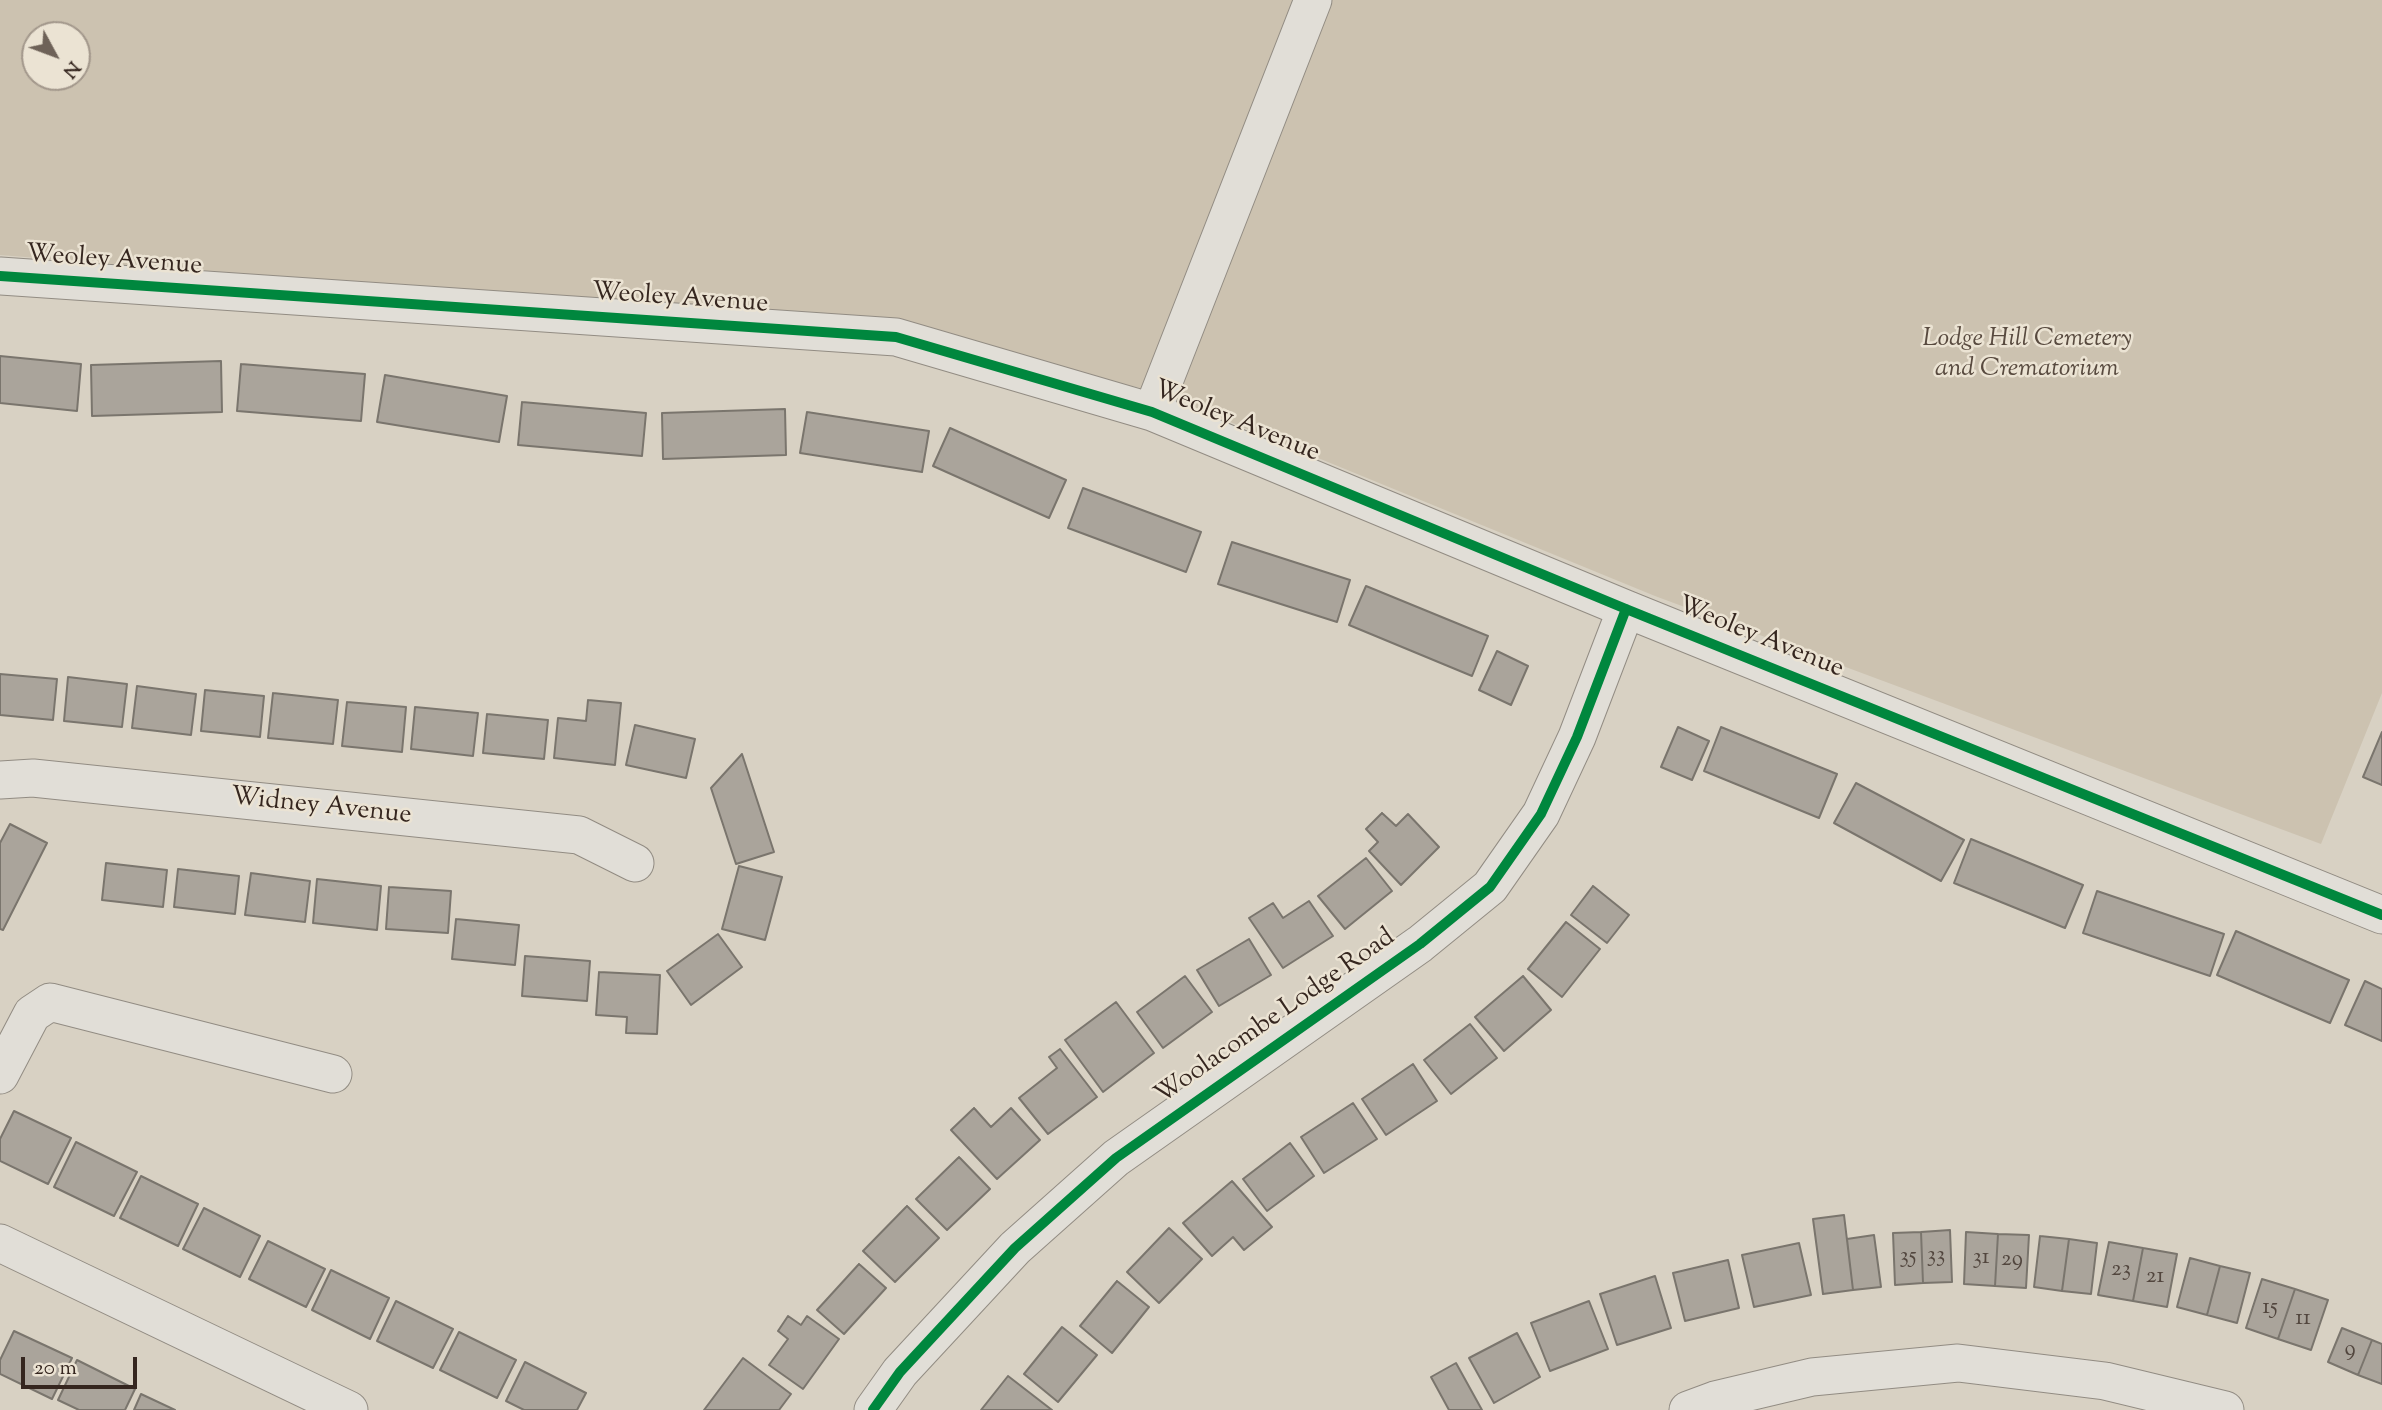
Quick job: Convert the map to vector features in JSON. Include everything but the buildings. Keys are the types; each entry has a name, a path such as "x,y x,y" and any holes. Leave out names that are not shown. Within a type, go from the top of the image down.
{"street":[{"path":"1152,412 1313,0"},
{"name":"Weoley Avenue","path":"0,276 896,337 1152,412 1626,609 2382,915"},
{"name":"Woolacombe Lodge Road","path":"873,1410 900,1372 1015,1248 1116,1158 1420,944 1490,887 1541,814 1577,737 1626,609"},
{"name":"Widney Avenue","path":"0,780 33,778 579,835 635,863"},
{"path":"0,1075 32,1014 50,1002 333,1074"},
{"path":"0,1243 349,1410"},
{"path":"1688,1410 1715,1400 1812,1377 1958,1363 2105,1381 2225,1410"}],"green space":[{"name":"Lodge Hill Cemetery and Crematorium","path":"0,0 2382,0 2382,693 2321,844 1655,596 1157,392 882,326 0,255"}],"cycle path":[{"path":"0,276 896,337 1152,412 1626,609 2382,915"},
{"path":"873,1410 900,1372 1015,1248 1116,1158 1420,944 1490,887 1541,814 1577,737 1626,609"}]}
